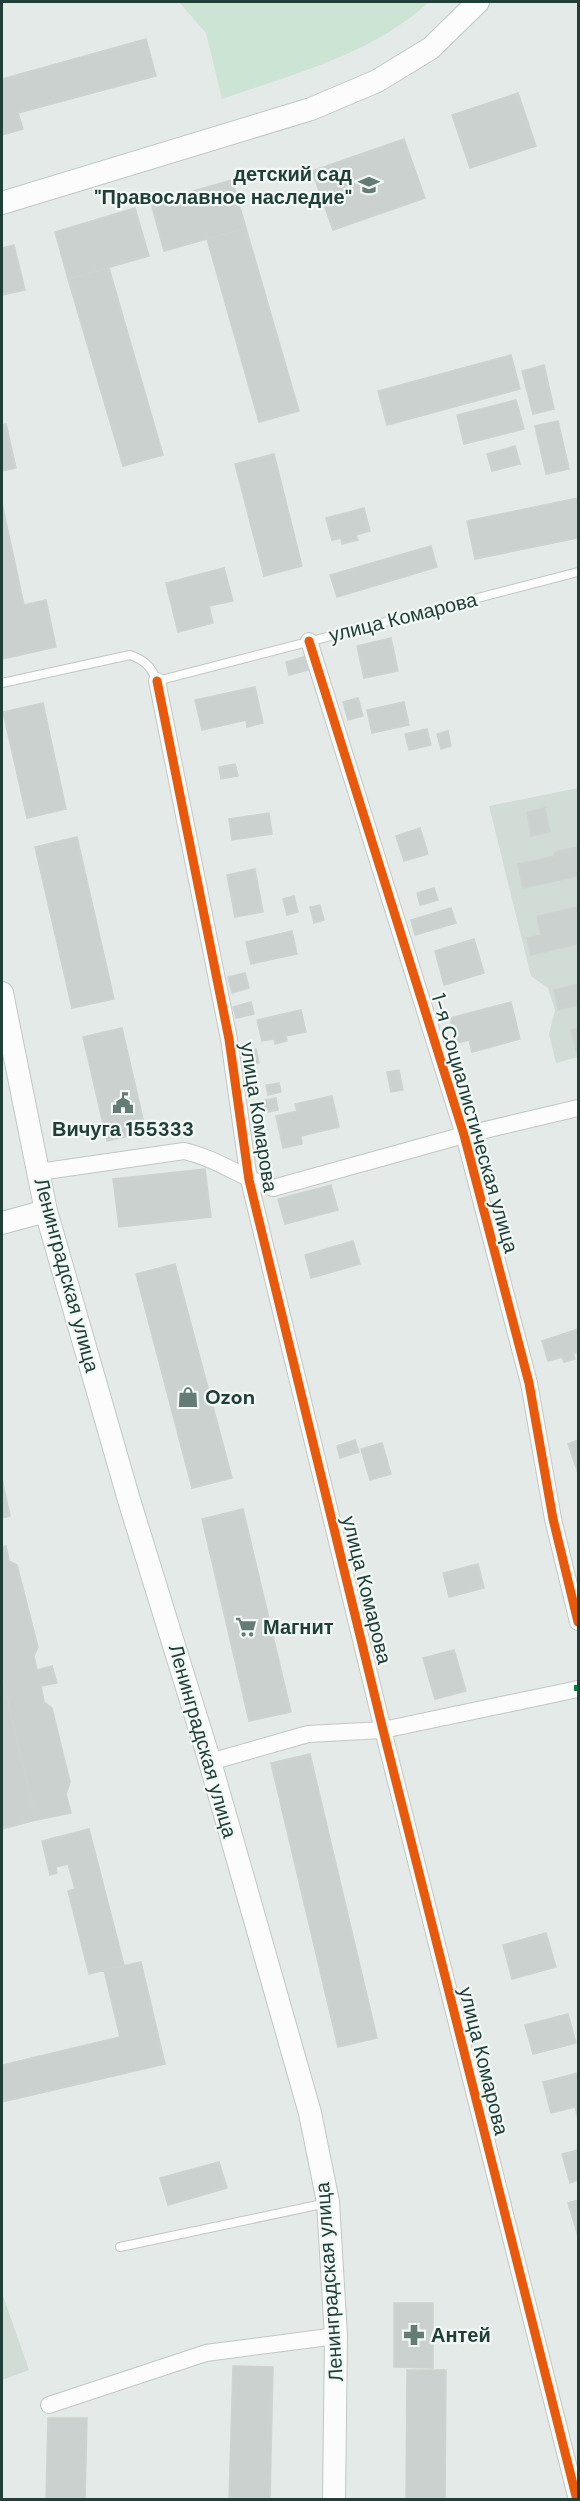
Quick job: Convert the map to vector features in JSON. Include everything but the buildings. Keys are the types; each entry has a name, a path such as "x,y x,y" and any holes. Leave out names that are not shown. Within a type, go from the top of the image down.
{"main road":[{"path":"2,203 311,109 366,86 431,48 478,2"},
{"name":"Ленинградская улица","path":"2,993 46,1211 129,1500 210,1762 310,2113 328,2202 336,2336 334,2499"},
{"path":"2,1223 46,1211"}],"street":[{"name":"1-я Социалистическая улица","path":"309,641 464,1135 529,1383 553,1519 579,1622"},
{"name":"улица Комарова","path":"157,681 229,1039 249,1180 383,1730 577,2499"},
{"path":"39,1172 184,1151 202,1155 249,1180 273,1188 464,1135 579,1108"},
{"path":"210,1762 308,1734 383,1730 578,1688"},
{"path":"49,2405 206,2353 336,2336"}],"lane":[{"name":"улица Комарова","path":"2,684 130,655 143,660 153,670 157,681 579,572"},
{"path":"120,2247 328,2202"}],"shaded area":[{"path":"578,788 578,1057 556,1063 549,1034 555,1010 548,988 531,976 489,806"},
{"path":"2,2293 29,2370 2,2380"}],"green space":[{"path":"179,2 429,2 383,36 358,49 304,71 222,99 206,33"}],"marked path":[{"path":"578,1685 578,1691"}],"cycle path":[{"path":"309,641 464,1135 529,1383 553,1519 578,1622"},
{"path":"157,681 229,1039 249,1180 383,1730 577,2500"}],"place":[{"name":"детский сад \"Православное наследие\"","path":"369,185"},
{"name":"Вичуга 155333","path":"123,1103"},
{"name":"Ozon","path":"188,1397"},
{"name":"Магнит","path":"246,1627"},
{"name":"Антей","path":"414,2335"}]}
